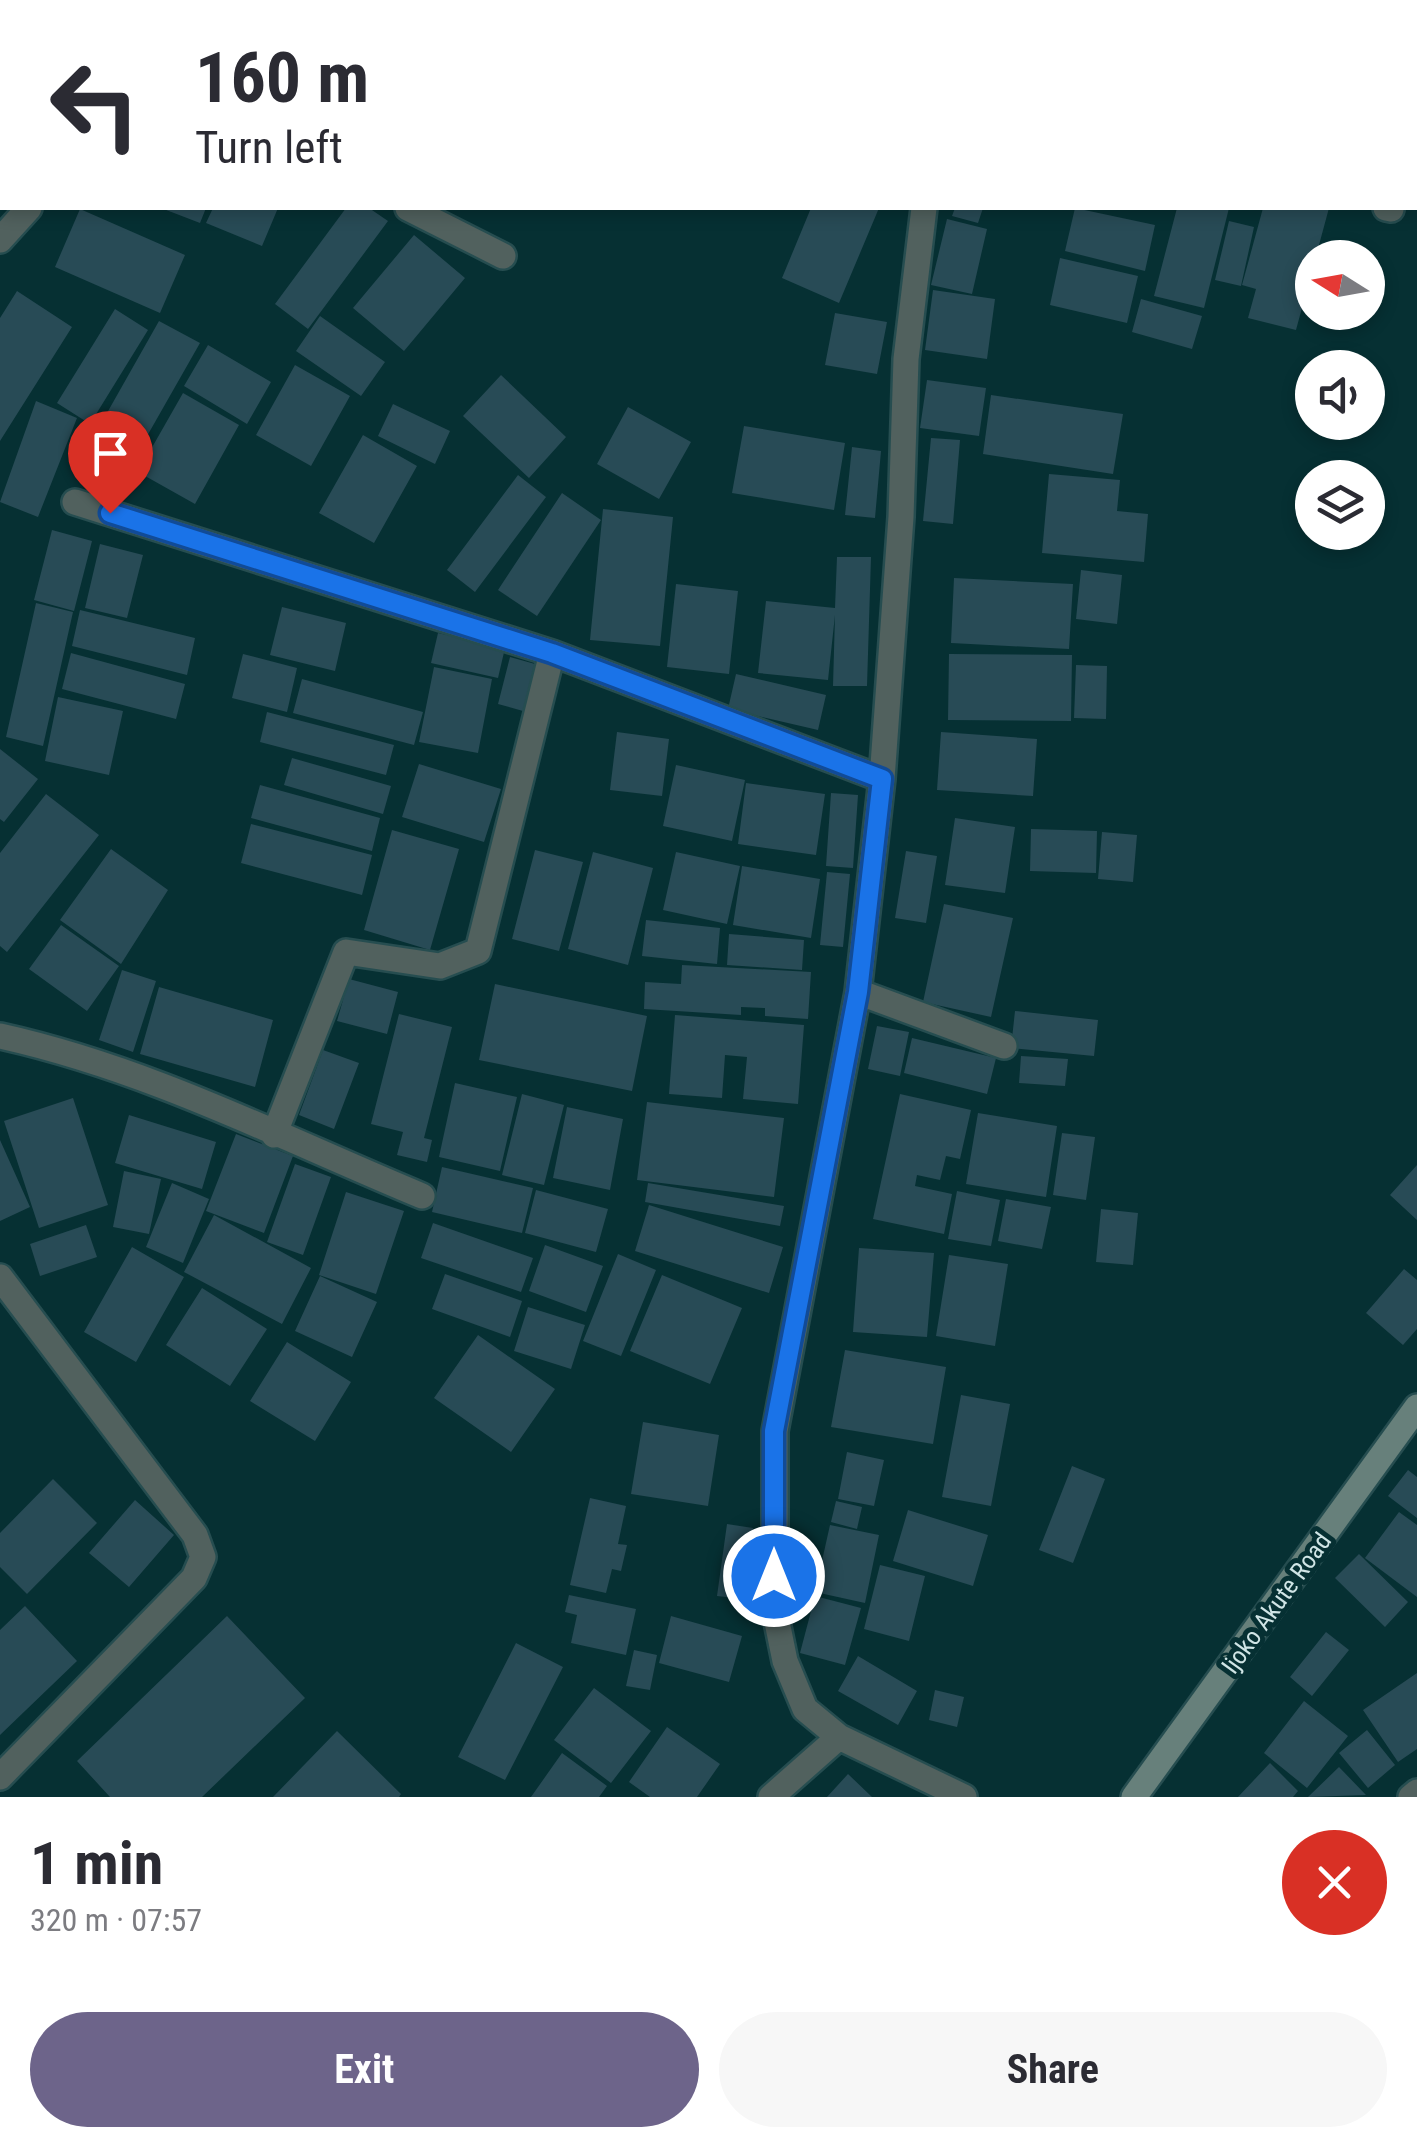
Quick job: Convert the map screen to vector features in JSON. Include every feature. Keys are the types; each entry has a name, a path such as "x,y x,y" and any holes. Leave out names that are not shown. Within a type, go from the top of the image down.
{"main road":[{"name":"Ijoko Akute Road","path":"1134,1797 1417,1407"}],"street":[{"path":"0,240 27,210"},
{"path":"412,210 503,256"},
{"path":"923,210 906,359 901,518 882,779 858,992 774,1431 774,1612 785,1661 805,1709 839,1737 964,1797"},
{"path":"74,502 552,653 882,779"},
{"path":"274,1135 346,952 440,966 478,951 552,653"},
{"path":"858,992 1004,1046"},
{"path":"0,1036 76,1053 188,1093 274,1135 422,1196"},
{"path":"0,1277 195,1534 204,1557 194,1578 0,1777"},
{"path":"771,1797 839,1737"},
{"path":"1411,1797 1417,1792"}],"building":[{"path":"80,210 185,255 160,313 55,267"},
{"path":"166,210 205,210 200,223"},
{"path":"212,210 277,210 262,246 206,223"},
{"path":"345,210 372,210 388,221 308,329 275,304"},
{"path":"810,210 878,210 839,303 782,278"},
{"path":"954,210 982,210 978,223 952,216"},
{"path":"1075,210 1155,225 1145,271 1065,251"},
{"path":"1176,210 1228,210 1204,308 1154,296"},
{"path":"1262,210 1328,210 1320,240 1295,240 1295,330 1248,318 1256,289 1242,285"},
{"path":"947,219 987,229 972,294 931,285"},
{"path":"1229,221 1254,227 1241,286 1215,280"},
{"path":"414,235 465,278 404,351 353,308"},
{"path":"1060,258 1138,276 1127,323 1050,305"},
{"path":"933,290 995,299 987,359 925,350"},
{"path":"17,291 72,327 0,441 0,318"},
{"path":"1141,299 1202,316 1192,349 1132,332"},
{"path":"115,309 148,330 90,424 57,403"},
{"path":"835,313 887,322 877,374 825,365"},
{"path":"320,316 385,362 361,396 296,351"},
{"path":"159,321 200,343 130,466 90,443"},
{"path":"208,345 271,382 247,424 184,386"},
{"path":"295,365 350,396 311,466 256,435"},
{"path":"501,375 566,437 529,478 463,416"},
{"path":"927,380 986,388 979,436 920,428"},
{"path":"183,393 239,425 195,504 138,472"},
{"path":"991,395 1123,414 1113,474 983,454"},
{"path":"36,401 77,418 38,517 0,502"},
{"path":"393,404 450,431 435,464 378,436"},
{"path":"628,407 691,442 659,499 597,464"},
{"path":"744,426 845,443 834,510 732,493"},
{"path":"363,435 417,466 374,543 319,513"},
{"path":"931,438 960,440 953,524 923,521"},
{"path":"852,447 881,451 875,518 845,515"},
{"path":"1049,474 1120,480 1117,511 1148,514 1144,562 1042,553"},
{"path":"518,475 546,497 475,592 447,570"},
{"path":"562,493 601,520 537,616 498,590"},
{"path":"603,509 673,517 660,646 590,640"},
{"path":"52,530 92,541 74,611 34,600"},
{"path":"100,544 143,555 127,618 85,608"},
{"path":"837,557 871,557 867,686 833,686 835,615 828,680 758,673 766,601 835,608"},
{"path":"1081,570 1122,575 1117,624 1076,619"},
{"path":"954,578 1073,584 1069,649 951,643"},
{"path":"676,584 738,591 729,674 667,667"},
{"path":"36,603 73,612 43,746 6,737"},
{"path":"282,607 346,623 335,671 270,655"},
{"path":"80,610 195,638 187,675 72,646"},
{"path":"438,633 505,648 498,678 431,663"},
{"path":"71,653 185,684 176,719 62,689"},
{"path":"243,654 297,668 287,712 232,698"},
{"path":"949,654 1072,655 1071,721 948,720"},
{"path":"510,657 535,664 523,711 498,704"},
{"path":"1076,665 1107,666 1106,719 1074,718"},
{"path":"434,667 492,679 478,753 419,742"},
{"path":"736,674 826,695 818,730 728,709"},
{"path":"302,679 423,712 414,745 293,713"},
{"path":"58,697 123,711 109,775 45,761"},
{"path":"267,712 394,745 386,775 260,742"},
{"path":"617,732 669,739 662,796 610,790"},
{"path":"941,732 1037,739 1033,796 937,790"},
{"path":"0,749 38,779 4,822 0,819"},
{"path":"292,758 391,786 383,814 284,785"},
{"path":"419,764 501,789 484,842 402,817"},
{"path":"676,765 745,780 732,841 663,826"},
{"path":"746,783 825,794 816,855 738,844"},
{"path":"260,785 380,818 372,851 251,818"},
{"path":"831,793 858,795 853,868 826,866"},
{"path":"46,794 99,835 7,952 0,946 0,853"},
{"path":"955,818 1015,827 1005,893 945,885"},
{"path":"251,824 372,855 362,895 241,863"},
{"path":"1031,829 1097,831 1096,873 1030,871"},
{"path":"392,830 459,849 430,950 364,930"},
{"path":"1102,832 1137,835 1133,882 1098,879"},
{"path":"111,849 168,890 121,964 60,920"},
{"path":"535,850 583,862 559,951 512,939"},
{"path":"906,851 937,856 926,923 895,918"},
{"path":"593,852 653,868 628,965 568,949"},
{"path":"676,852 740,866 727,924 663,910"},
{"path":"742,866 820,879 811,938 733,925"},
{"path":"827,872 850,874 843,947 820,945"},
{"path":"944,904 1013,918 991,1017 923,1002"},
{"path":"646,920 720,928 717,964 642,956"},
{"path":"61,925 119,966 87,1011 29,969"},
{"path":"729,934 804,940 802,970 727,965"},
{"path":"682,965 811,972 808,1019 765,1016 765,1008 741,1007 741,1015 644,1009 645,982 681,984"},
{"path":"122,970 156,981 133,1052 99,1040"},
{"path":"349,979 398,992 387,1034 337,1021"},
{"path":"495,984 647,1016 632,1091 479,1060"},
{"path":"159,987 273,1020 255,1087 140,1054"},
{"path":"1015,1011 1098,1020 1094,1056 1011,1048"},
{"path":"399,1014 452,1027 424,1138 432,1140 427,1162 397,1155 403,1132 371,1124"},
{"path":"675,1015 804,1025 798,1104 743,1099 747,1057 725,1055 722,1098 669,1094"},
{"path":"877,1026 909,1032 900,1076 868,1069"},
{"path":"912,1038 996,1058 987,1094 904,1073"},
{"path":"323,1050 359,1063 334,1129 299,1115"},
{"path":"1021,1056 1068,1059 1065,1086 1019,1083"},
{"path":"455,1083 517,1097 500,1171 439,1157"},
{"path":"522,1094 564,1105 544,1185 502,1175"},
{"path":"900,1094 971,1110 960,1159 946,1156 940,1180 917,1175 915,1186 952,1194 944,1234 873,1219"},
{"path":"73,1098 108,1205 39,1228 4,1121"},
{"path":"647,1102 784,1118 774,1197 637,1180"},
{"path":"567,1107 623,1119 610,1190 553,1178"},
{"path":"978,1113 1057,1126 1046,1197 966,1184"},
{"path":"129,1115 216,1142 202,1189 115,1163"},
{"path":"1062,1133 1095,1137 1086,1200 1053,1195"},
{"path":"236,1134 293,1156 264,1233 206,1211"},
{"path":"0,1140 30,1207 0,1221"},
{"path":"295,1164 331,1177 303,1255 267,1242"},
{"path":"1417,1165 1417,1220 1390,1195"},
{"path":"442,1167 533,1188 522,1233 432,1212"},
{"path":"124,1171 161,1179 149,1234 113,1227"},
{"path":"172,1183 209,1199 183,1263 146,1247"},
{"path":"648,1183 784,1206 780,1226 645,1202"},
{"path":"536,1190 608,1209 596,1252 525,1233"},
{"path":"957,1191 1000,1200 991,1246 948,1239"},
{"path":"346,1192 404,1211 376,1294 319,1275"},
{"path":"1006,1199 1051,1207 1042,1249 998,1241"},
{"path":"649,1205 783,1247 769,1293 635,1251"},
{"path":"1101,1209 1138,1213 1133,1265 1096,1262"},
{"path":"214,1215 311,1268 282,1324 184,1272"},
{"path":"433,1223 533,1258 521,1292 421,1258"},
{"path":"86,1225 97,1257 40,1276 30,1244"},
{"path":"545,1245 603,1266 586,1312 529,1291"},
{"path":"132,1247 184,1277 136,1362 84,1332"},
{"path":"859,1248 934,1253 927,1337 853,1332"},
{"path":"618,1254 656,1270 621,1356 583,1341"},
{"path":"949,1255 1008,1264 995,1346 936,1336"},
{"path":"1404,1269 1417,1280 1417,1329 1403,1345 1366,1313"},
{"path":"445,1274 522,1301 510,1337 432,1309"},
{"path":"662,1275 742,1308 710,1384 630,1351"},
{"path":"320,1276 377,1302 352,1357 295,1331"},
{"path":"202,1288 267,1329 230,1386 166,1345"},
{"path":"528,1307 585,1325 571,1369 514,1351"},
{"path":"478,1335 555,1389 511,1452 434,1398"},
{"path":"287,1342 351,1382 315,1441 250,1401"},
{"path":"845,1350 946,1367 933,1444 831,1427"},
{"path":"961,1395 1010,1404 991,1506 942,1497"},
{"path":"643,1422 719,1435 708,1506 631,1494"},
{"path":"847,1452 884,1460 874,1506 838,1499"},
{"path":"1072,1466 1105,1479 1073,1563 1039,1550"},
{"path":"1408,1470 1417,1477 1417,1518 1388,1496"},
{"path":"53,1479 97,1523 27,1594 0,1567 0,1533"},
{"path":"590,1498 626,1506 618,1544 627,1545 621,1571 612,1569 606,1593 570,1585"},
{"path":"135,1500 174,1535 129,1587 89,1553"},
{"path":"836,1501 862,1507 857,1529 831,1522"},
{"path":"908,1510 988,1535 973,1586 893,1561"},
{"path":"1399,1512 1417,1525 1417,1597 1365,1558"},
{"path":"727,1524 753,1528 744,1599 717,1596"},
{"path":"830,1525 879,1535 865,1603 815,1592"},
{"path":"1359,1554 1408,1602 1385,1627 1335,1578"},
{"path":"880,1565 925,1576 909,1641 864,1629"},
{"path":"569,1595 636,1609 626,1655 571,1643 577,1615 565,1612"},
{"path":"815,1596 861,1608 845,1665 800,1653"},
{"path":"25,1606 77,1661 0,1735 0,1630"},
{"path":"227,1616 305,1698 202,1797 110,1797 77,1761"},
{"path":"671,1616 742,1636 729,1682 659,1663"},
{"path":"1326,1632 1349,1650 1312,1696 1290,1677"},
{"path":"516,1643 563,1667 505,1780 458,1757"},
{"path":"634,1650 657,1655 650,1690 626,1686"},
{"path":"858,1656 917,1691 898,1725 838,1691"},
{"path":"1417,1673 1417,1749 1398,1762 1363,1710"},
{"path":"594,1688 651,1731 611,1783 554,1740"},
{"path":"935,1690 964,1697 957,1727 929,1720"},
{"path":"1304,1701 1348,1736 1307,1788 1264,1753"},
{"path":"667,1727 720,1764 697,1797 650,1797 629,1782"},
{"path":"1367,1730 1395,1765 1368,1788 1339,1753"},
{"path":"337,1731 401,1794 399,1797 273,1797"},
{"path":"562,1753 607,1786 599,1797 531,1797"},
{"path":"1270,1763 1298,1791 1293,1797 1238,1797"},
{"path":"1339,1767 1366,1795 1308,1797"},
{"path":"848,1774 872,1797 827,1797"}],"route":[{"path":"110,513 552,653 882,779 858,992 774,1431 774,1576"}]}
